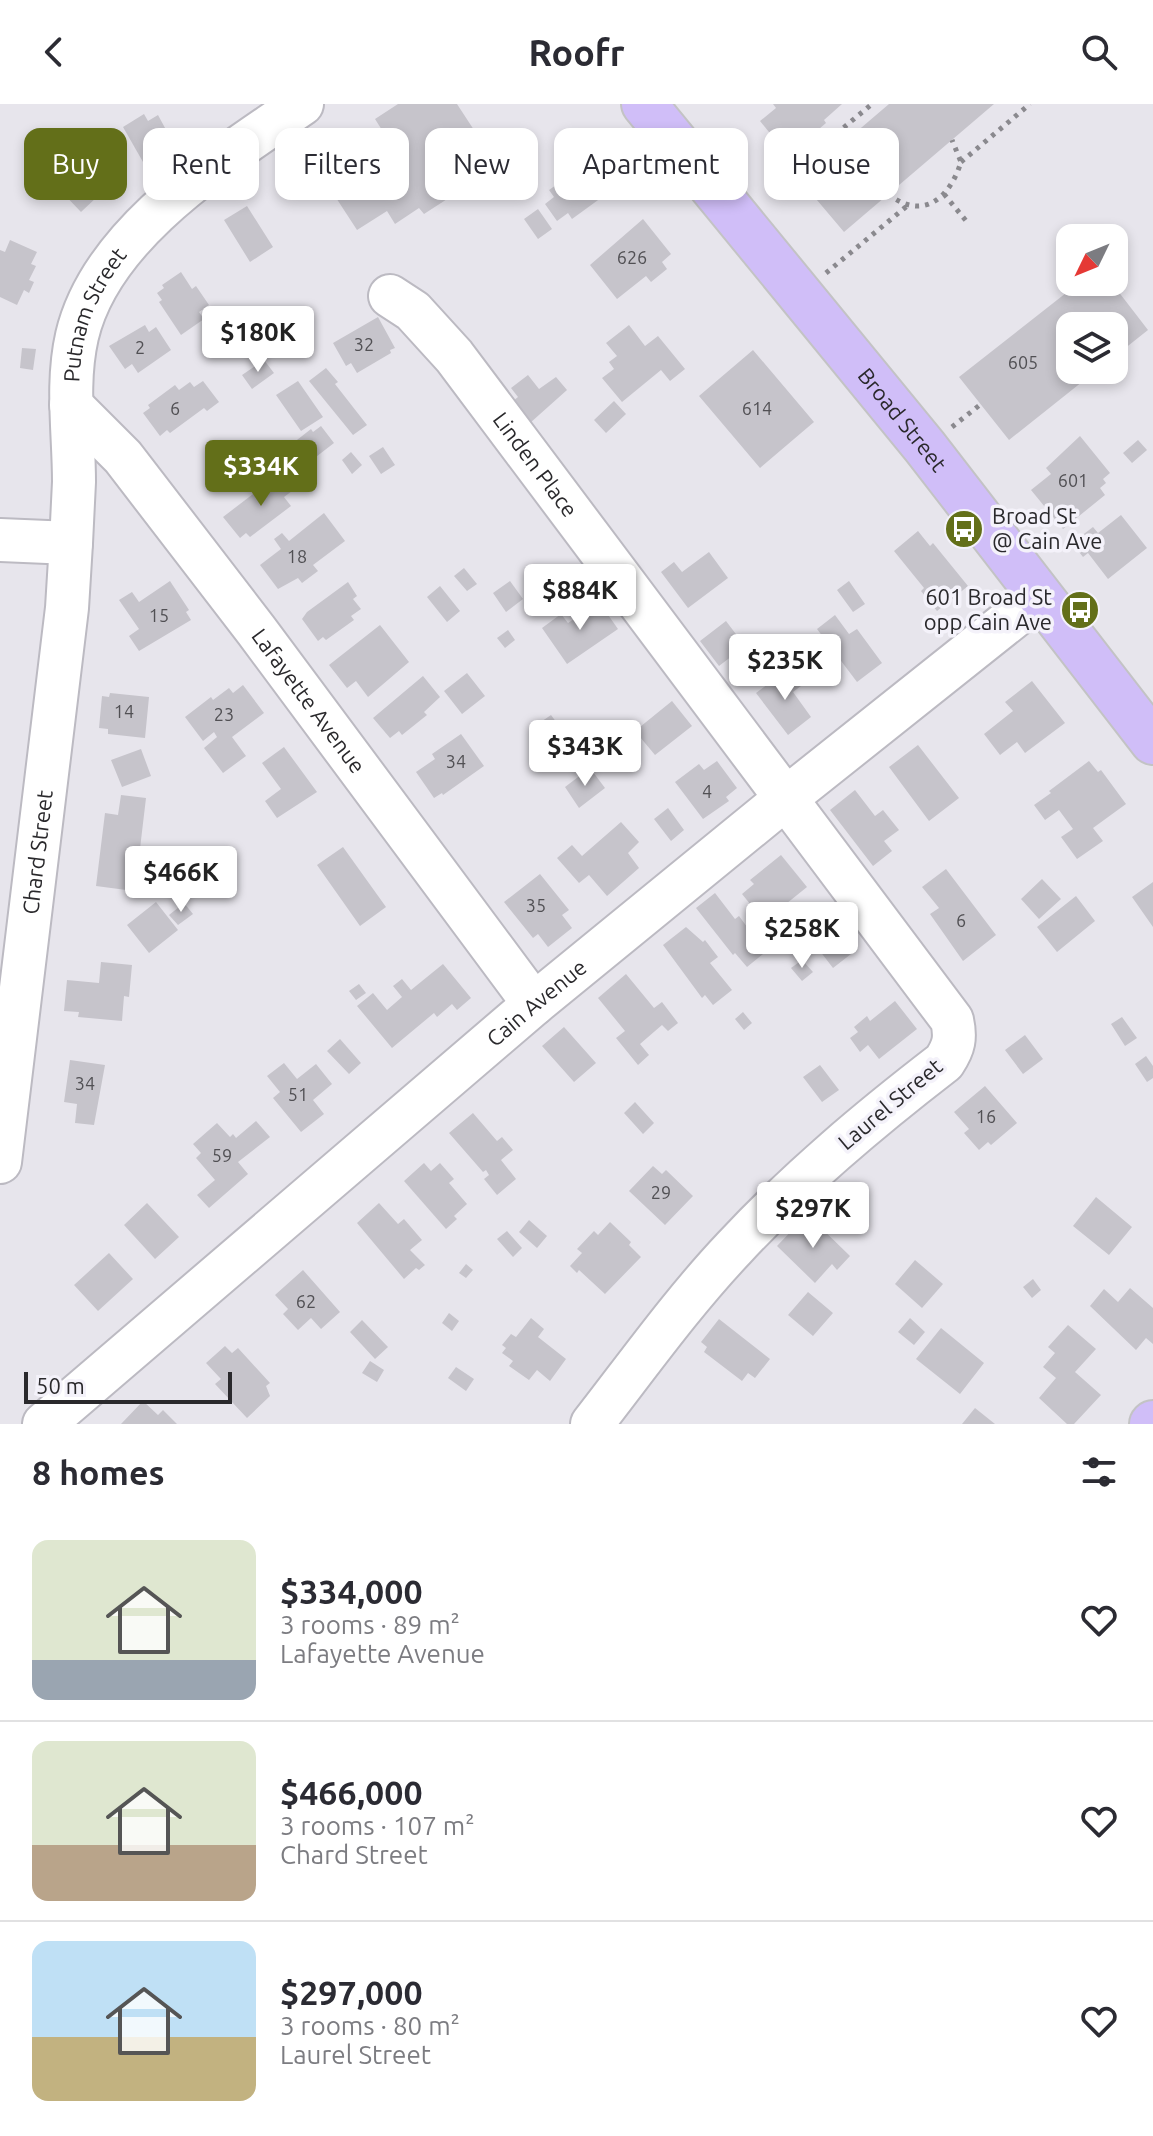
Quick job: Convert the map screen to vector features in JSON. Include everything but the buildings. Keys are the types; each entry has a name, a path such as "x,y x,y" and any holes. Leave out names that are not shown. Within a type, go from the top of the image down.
{"main road":[{"name":"Broad Street","path":"644,104 925,447 1153,742"}],"street":[{"name":"Putnam Street","path":"71,543 74,482 72,368 78,334 89,301 114,261 171,198 302,104"},
{"name":"Linden Place","path":"390,296 413,311 454,356 785,799"},
{"name":"Lafayette Avenue","path":"71,405 95,426 132,468 534,1004"},
{"path":"0,540 71,543"},
{"name":"Chard Street","path":"0,1162 13,945 67,608 71,543"},
{"name":"Cain Avenue","path":"44,1424 534,1004 1040,596"},
{"name":"Laurel Street","path":"592,1424 742,1239 811,1172 944,1062 953,1049 956,1037 952,1020 785,799"}],"path":[{"path":"843,128 872,104"},
{"path":"800,294 907,206 930,204 944,194 956,178 961,162 1030,104"},
{"path":"952,140 961,162"},
{"path":"944,194 967,222"},
{"path":"898,200 907,206"}],"place":[{"name":"Broad St @ Cain Ave","path":"964,529"},
{"name":"601 Broad St opp Cain Ave","path":"1080,610"}]}
